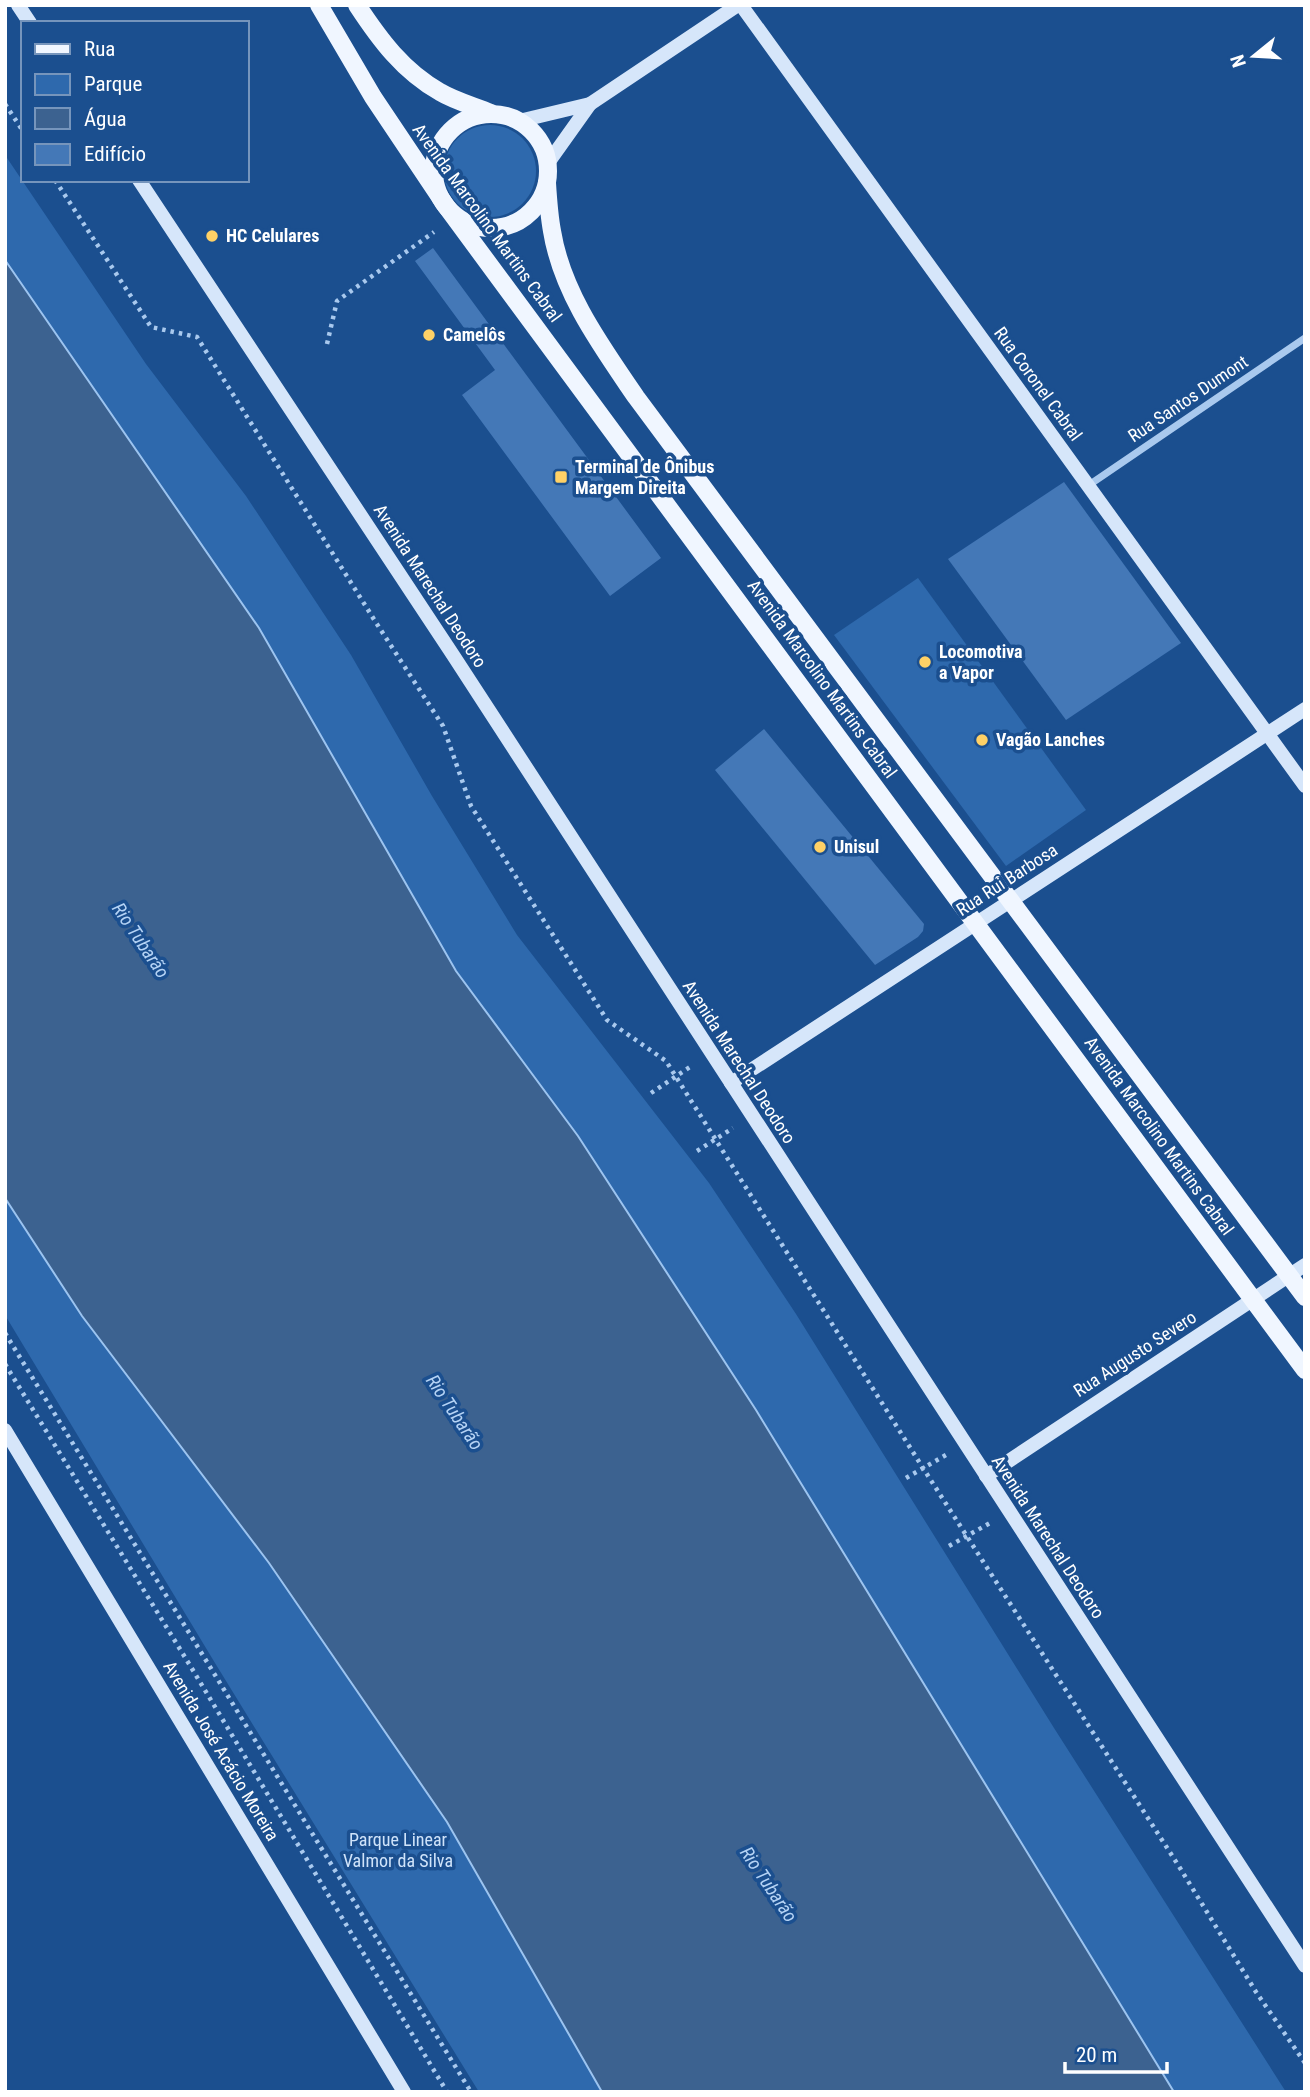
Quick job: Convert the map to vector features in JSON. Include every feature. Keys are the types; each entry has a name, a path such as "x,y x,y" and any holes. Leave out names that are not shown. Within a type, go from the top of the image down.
{"main road":[{"path":"18,5 29,21"},
{"name":"Avenida Marcolino Martins Cabral","path":"319,5 387,120 451,211 1305,1370"},
{"path":"357,5 383,44 408,71 441,93 519,121 538,139 548,163 547,183 541,200 529,214 513,224 495,228 477,226 460,219 451,211 438,189 434,171 437,153 446,136 459,124 476,116 494,114"},
{"path":"519,121 590,104 739,5"},
{"name":"Rua Coronel Cabral","path":"739,5 1305,786"},
{"path":"548,163 590,104"},
{"name":"Avenida Marechal Deodoro","path":"140,182 461,667 1305,1966"},
{"name":"Avenida Marcolino Martins Cabral","path":"547,183 552,232 561,268 579,308 608,356 1305,1297"},
{"name":"Rua Rui Barbosa","path":"731,1083 1305,709"},
{"name":"Rua Augusto Severo","path":"986,1476 1305,1265"},
{"name":"Avenida José Acácio Moreira","path":"5,1430 404,2092"}],"street":[{"name":"Rua Santos Dumont","path":"1088,486 1305,338"}],"path":[{"path":"5,104 21,128"},
{"path":"56,182 151,327 197,337 443,726 471,806 607,1020 666,1061 966,1536 1180,1868 1256,1992 1305,2063"},
{"path":"327,344 337,301 451,211"},
{"path":"651,1093 711,1053"},
{"path":"698,1151 751,1116"},
{"path":"5,1333 471,2092"},
{"path":"5,1364 447,2092"},
{"path":"906,1478 965,1444"},
{"path":"949,1546 1009,1512"}],"green space":[{"path":"490,125 507,129 522,139 532,154 536,171 532,188 522,203 507,213 490,217 473,213 458,203 448,188 444,171 448,154 458,139 473,129"},
{"path":"5,155 146,364 246,496 351,655 432,796 517,935 709,1183 796,1314 1054,1728 1286,2092 1174,2092 756,1410 578,1136 456,971 259,628 5,260"},
{"path":"918,578 1086,810 1006,866 834,635"},
{"name":"Parque Linear Valmor da Silva","path":"5,1198 82,1316 269,1563 447,1822 602,2092 479,2092 5,1315"}],"water":[{"name":"Rio Tubarão","path":"5,260 259,628 456,971 578,1136 756,1410 1174,2092 602,2092 447,1822 269,1563 82,1316 5,1198"}],"building":[{"name":"Terminal de Ônibus Margem Direita","path":"433,248 661,558 610,596 462,395 495,370 415,261"},
{"path":"1064,482 1181,643 1066,720 948,559"},
{"name":"Unisul","path":"764,729 924,924 918,937 875,965 715,770"}],"place":[{"name":"HC Celulares","path":"212,236"},
{"name":"Camelôs","path":"429,335"},
{"name":"Terminal de Ônibus Margem Direita","path":"561,477"},
{"name":"Locomotiva a Vapor","path":"925,662"},
{"name":"Vagão Lanches","path":"982,740"},
{"name":"Unisul","path":"820,847"}]}
